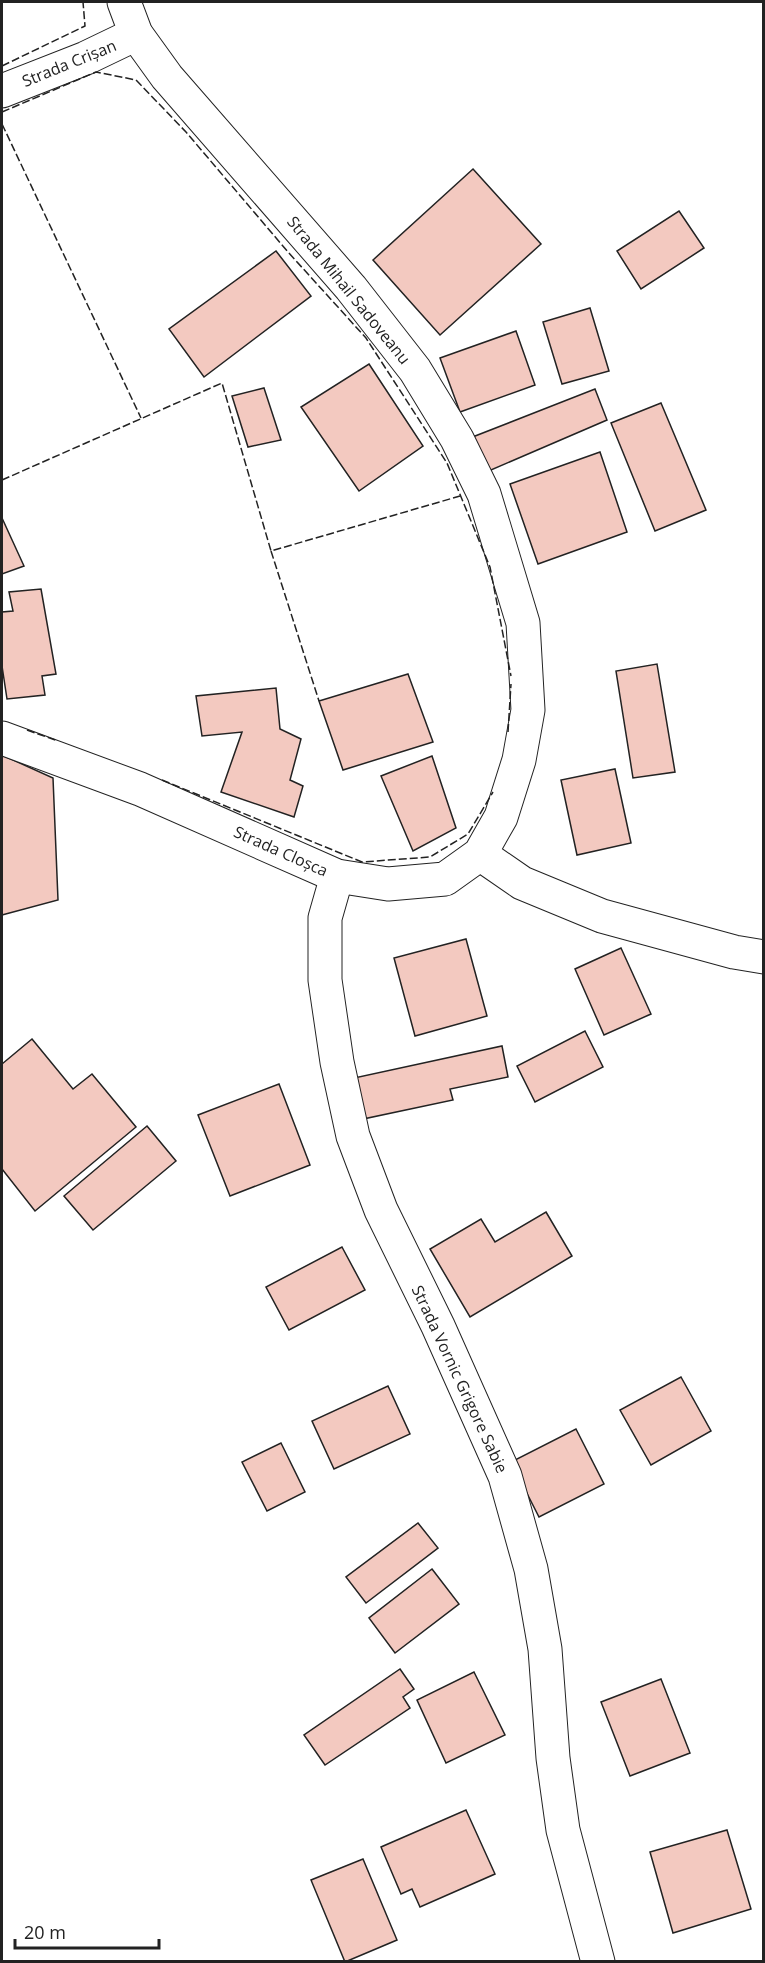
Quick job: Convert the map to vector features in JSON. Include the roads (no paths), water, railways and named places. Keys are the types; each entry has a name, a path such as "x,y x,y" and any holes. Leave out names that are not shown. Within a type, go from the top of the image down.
{"street":[{"name":"Strada Mihail Sadoveanu","path":"124,2 136,34 167,77 351,288 415,370 457,439 484,494 523,623 528,710 519,760 501,817 480,854"},
{"name":"Strada Crișan","path":"2,91 86,58 136,34"},
{"name":"Strada Cloșca","path":"2,738 140,789 336,876 388,884 419,883 445,879 480,854"},
{"path":"480,854 522,883 602,916 734,952 764,957"},
{"name":"Strada Vornic Grigore Sabie","path":"336,876 325,918 325,980 337,1062 353,1136 381,1210 476,1406 505,1476 531,1569 545,1649 553,1758 563,1830 598,1962"}]}
